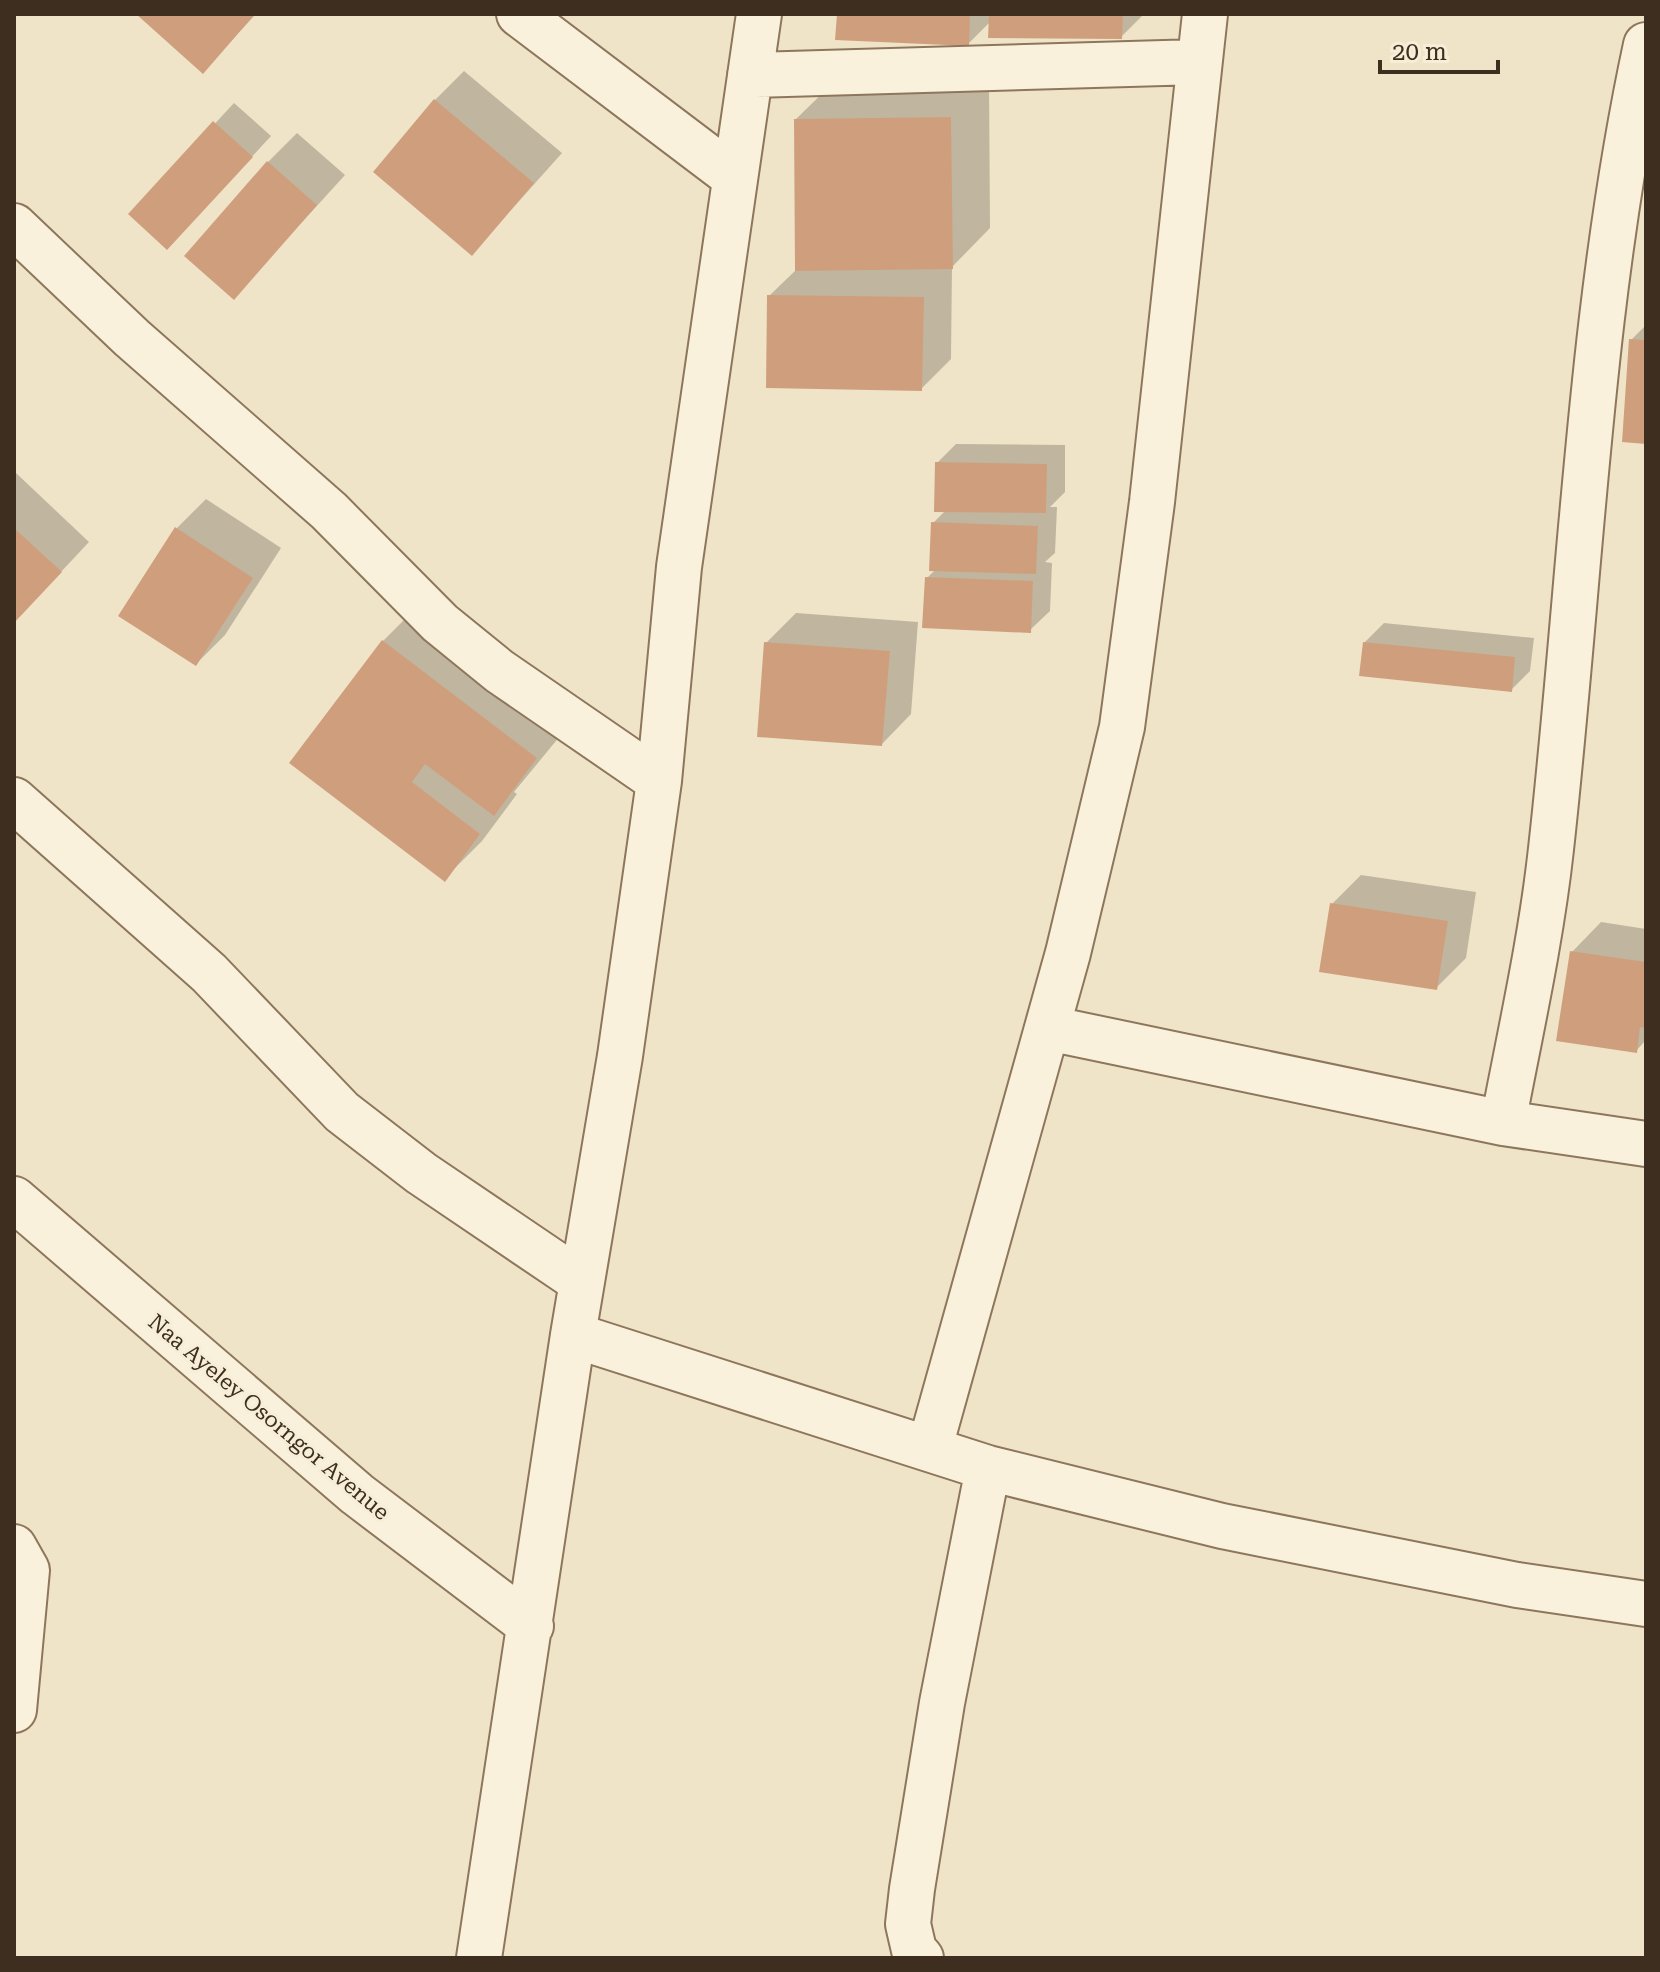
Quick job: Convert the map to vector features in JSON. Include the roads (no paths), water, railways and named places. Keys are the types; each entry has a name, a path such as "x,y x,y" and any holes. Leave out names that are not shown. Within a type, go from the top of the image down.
{"street":[{"path":"519,14 733,176"},
{"path":"479,1958 573,1335 620,1056 638,904 659,781 679,567 733,176 759,14"},
{"path":"930,1447 1048,1028 1088,876 1122,727 1152,502 1205,14"},
{"path":"1503,1123 1551,851 1597,347 1620,181 1646,45"},
{"path":"750,75 1199,62"},
{"path":"14,226 132,338 329,511 440,623 499,671 659,781"},
{"path":"14,800 209,973 342,1112 421,1173 582,1282"},
{"path":"1048,1028 1503,1123 1646,1144"},
{"name":"Naa Ayeley Osorngor Avenue","path":"14,1199 357,1494 531,1626"},
{"path":"573,1335 988,1468 1222,1526 1517,1585 1646,1604"},
{"path":"921,1958 914,1950 908,1924 912,1889 942,1703 988,1468"},
{"path":"14,1547 27,1570 14,1710"}]}
